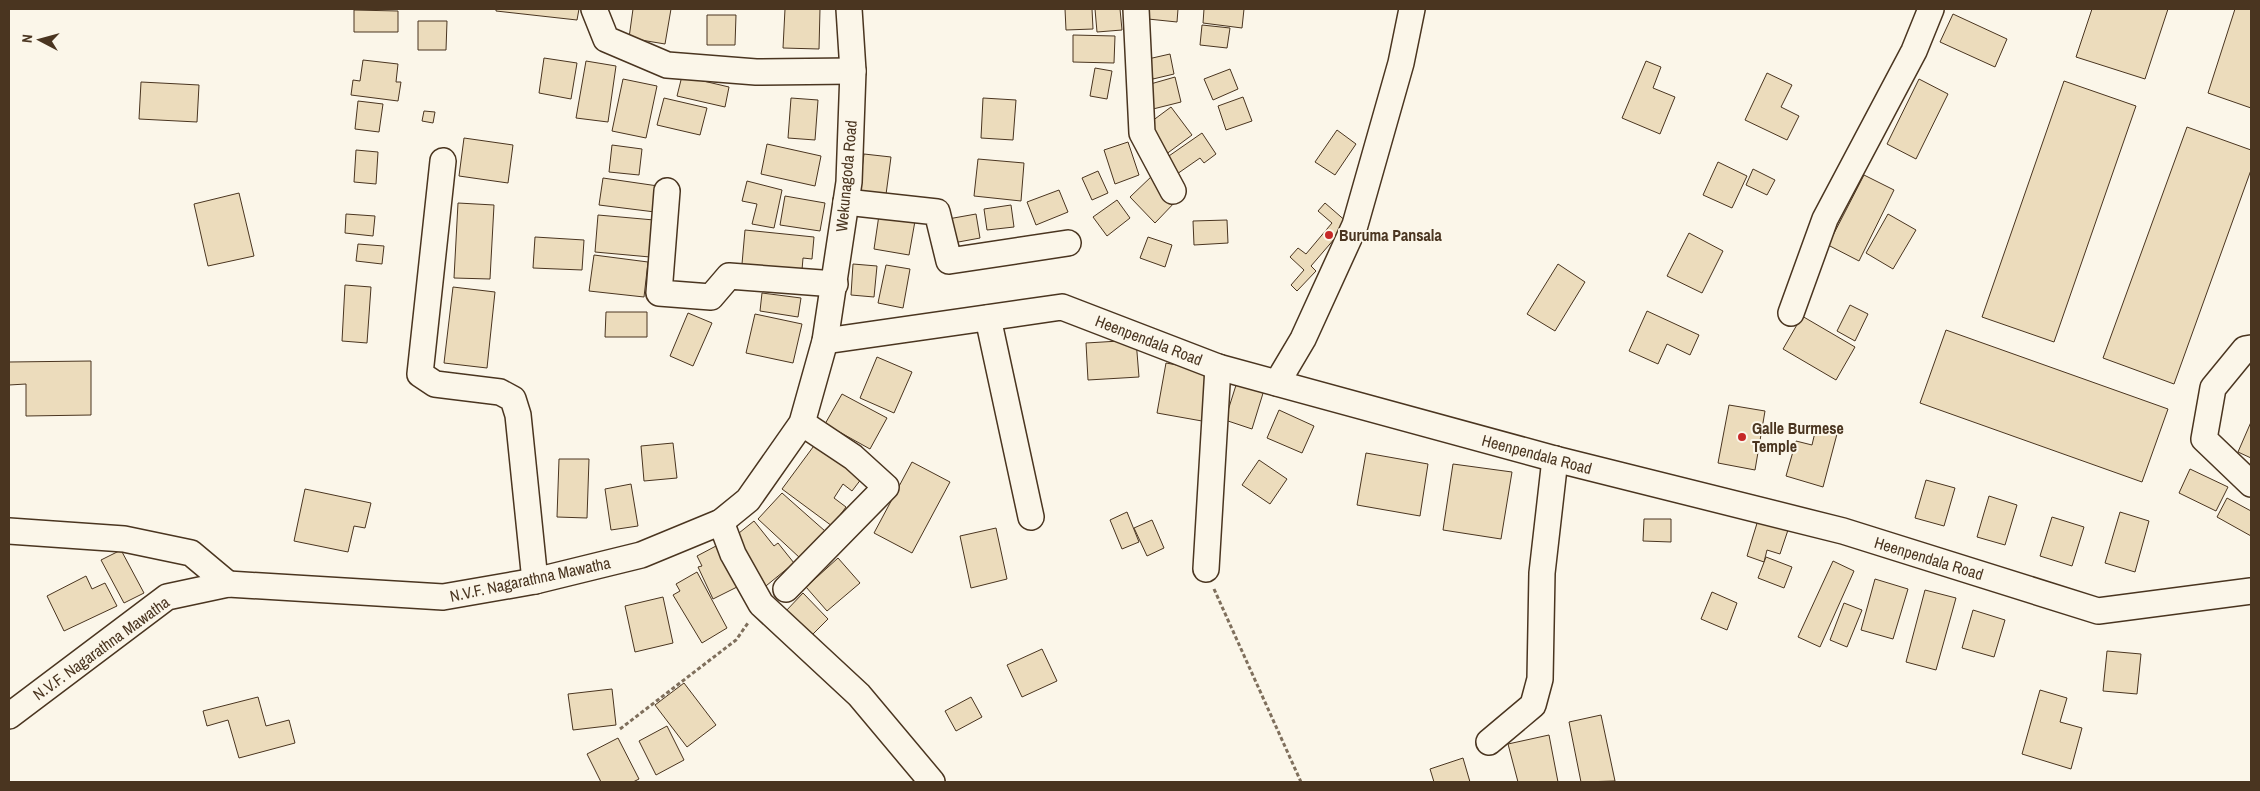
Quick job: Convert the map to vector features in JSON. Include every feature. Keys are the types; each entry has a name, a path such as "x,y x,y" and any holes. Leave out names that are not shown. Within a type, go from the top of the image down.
{"street":[{"path":"594,9 606,39 667,65 756,72 852,71"},
{"name":"Wekunagoda Road","path":"825,341 849,182 852,71 849,9"},
{"path":"1136,9 1142,133 1173,191"},
{"path":"1277,383 1303,339 1355,225 1401,63 1412,9"},
{"path":"1791,313 1825,219 1914,51 1931,9"},
{"path":"443,161 420,374 435,384 500,392 513,399 518,416 535,581"},
{"path":"667,191 666,228 659,293 711,297 729,276 835,284"},
{"path":"846,202 937,212 949,261 1068,243"},
{"name":"Heenpendala Road","path":"825,341 1062,307 1218,367 1555,459 1843,531 2098,611 2251,591"},
{"path":"988,318 1031,517"},
{"name":"N.V.F. Nagarathna Mawatha","path":"9,716 168,597 228,584 443,597 535,581 641,555 722,522 748,500 802,423 825,341"},
{"path":"2251,348 2246,349 2213,388 2204,439 2251,484"},
{"path":"1206,569 1218,367"},
{"path":"786,588 886,487 853,457 802,423"},
{"path":"1489,742 1534,705 1540,679 1542,574 1555,459"},
{"path":"722,522 733,554 761,604 859,695 932,782"},
{"path":"9,531 124,538 191,553 228,584"}],"path":[{"path":"1206,569 1301,782"},
{"path":"620,729 736,640 761,604"}],"building":[{"path":"496,9 579,9 577,20 496,11"},
{"path":"633,9 671,9 665,44 629,38"},
{"path":"785,9 820,9 819,49 783,48"},
{"path":"1065,9 1092,9 1093,29 1066,30"},
{"path":"1095,9 1120,9 1122,30 1097,32"},
{"path":"1149,9 1178,9 1177,22 1148,19"},
{"path":"1204,9 1244,9 1242,28 1203,23"},
{"path":"2092,9 2168,9 2145,79 2076,57"},
{"path":"2235,9 2251,9 2251,108 2208,93"},
{"path":"354,10 398,11 398,32 354,32"},
{"path":"1953,14 2007,39 1995,67 1940,42"},
{"path":"707,15 736,15 735,45 707,45"},
{"path":"418,21 447,21 446,50 418,50"},
{"path":"1202,25 1230,28 1227,48 1200,45"},
{"path":"1073,35 1115,36 1114,63 1073,62"},
{"path":"1170,54 1174,74 1153,79 1148,59"},
{"path":"544,58 577,63 571,99 539,93"},
{"path":"363,60 398,64 396,82 401,82 398,101 351,95 353,80 360,81"},
{"path":"586,61 616,66 608,122 576,118"},
{"path":"1646,61 1661,67 1653,88 1675,97 1660,134 1622,118"},
{"path":"1095,68 1112,71 1107,99 1090,96"},
{"path":"1230,69 1238,89 1213,100 1204,79"},
{"path":"1767,73 1792,85 1781,107 1799,116 1787,140 1745,120"},
{"path":"682,76 729,87 725,107 677,96"},
{"path":"1175,77 1181,102 1153,109 1147,85"},
{"path":"623,79 657,86 646,138 612,131"},
{"path":"1919,79 1948,94 1916,159 1887,144"},
{"path":"2064,81 2136,106 2054,342 1982,317"},
{"path":"141,82 199,85 197,122 139,119"},
{"path":"1243,97 1252,121 1226,130 1218,106"},
{"path":"664,98 707,108 700,135 657,125"},
{"path":"791,98 818,100 815,140 788,138"},
{"path":"983,98 1016,100 1013,140 981,138"},
{"path":"358,101 383,104 379,132 355,129"},
{"path":"1171,107 1192,135 1165,155 1144,127"},
{"path":"424,111 435,112 433,123 422,121"},
{"path":"2187,127 2251,150 2251,170 2174,384 2103,358"},
{"path":"1337,130 1356,144 1335,175 1315,162"},
{"path":"1202,133 1216,154 1204,163 1200,158 1177,174 1166,158"},
{"path":"464,138 513,145 508,183 459,176"},
{"path":"1128,142 1139,175 1115,184 1104,150"},
{"path":"767,144 821,156 815,186 761,174"},
{"path":"612,145 642,149 639,175 609,172"},
{"path":"356,150 378,152 376,184 354,182"},
{"path":"864,154 891,157 885,202 858,198"},
{"path":"978,159 1024,163 1021,201 974,196"},
{"path":"1718,162 1747,176 1732,208 1703,195"},
{"path":"1753,169 1775,180 1767,195 1746,185"},
{"path":"1098,171 1108,193 1092,200 1082,178"},
{"path":"1153,175 1177,200 1155,223 1130,197"},
{"path":"1864,175 1894,190 1859,261 1828,245"},
{"path":"603,178 658,186 655,212 599,205"},
{"path":"747,181 782,190 774,228 752,224 757,204 742,201"},
{"path":"1059,190 1068,212 1036,225 1027,202"},
{"path":"239,193 254,256 208,266 194,204"},
{"path":"785,196 825,203 820,231 780,225"},
{"path":"1117,200 1130,218 1107,236 1093,217"},
{"path":"458,203 494,205 490,279 454,278"},
{"name":"Buruma Pansala","path":"1325,203 1348,223 1311,266 1316,271 1297,291 1291,285 1304,270 1290,257 1298,248 1306,254 1332,223 1318,211"},
{"path":"1011,205 1014,227 987,230 984,209"},
{"path":"346,214 375,216 373,236 345,233"},
{"path":"976,214 980,238 953,243 948,219"},
{"path":"1888,214 1916,230 1893,269 1866,253"},
{"path":"598,215 654,220 650,257 595,252"},
{"path":"879,215 915,221 909,255 874,249"},
{"path":"1227,220 1228,243 1194,245 1193,221"},
{"path":"745,230 814,237 812,259 803,258 802,270 742,264"},
{"path":"1689,233 1723,251 1702,293 1667,276"},
{"path":"535,237 584,240 582,270 533,268"},
{"path":"1148,237 1172,245 1165,267 1140,258"},
{"path":"358,244 384,246 382,264 356,261"},
{"path":"594,255 648,262 644,297 589,291"},
{"path":"853,264 877,266 874,297 851,295"},
{"path":"1558,264 1585,282 1555,331 1527,314"},
{"path":"886,265 910,269 903,308 878,303"},
{"path":"345,285 371,287 367,343 342,341"},
{"path":"453,287 495,292 487,368 444,363"},
{"path":"762,293 801,298 798,317 760,311"},
{"path":"1850,305 1868,314 1855,341 1837,331"},
{"path":"1647,311 1699,335 1690,355 1667,344 1658,364 1629,351"},
{"path":"606,312 647,312 647,337 605,337"},
{"path":"688,313 712,323 693,366 670,356"},
{"path":"755,314 802,324 793,363 746,353"},
{"path":"1802,316 1855,347 1836,380 1783,349"},
{"path":"1946,330 2168,409 2142,482 1920,403"},
{"path":"1136,340 1139,377 1088,380 1086,343"},
{"path":"877,357 912,372 894,413 860,398"},
{"path":"91,361 91,415 26,416 26,384 9,385 9,362"},
{"path":"1166,363 1211,371 1202,421 1157,413"},
{"path":"1237,382 1264,390 1252,429 1225,420"},
{"path":"842,394 887,418 870,449 825,424"},
{"name":"Galle Burmese Temple","path":"1729,405 1765,411 1755,470 1718,463"},
{"path":"1279,410 1314,426 1302,453 1267,438"},
{"path":"2251,422 2251,458 2238,452"},
{"path":"1816,428 1837,434 1823,487 1786,476 1796,441 1812,445"},
{"path":"819,439 865,474 852,491 843,484 834,498 846,507 832,526 782,489"},
{"path":"673,443 677,478 644,481 641,446"},
{"path":"1366,453 1428,464 1420,516 1357,505"},
{"path":"559,459 589,459 587,518 557,517"},
{"path":"1259,460 1287,479 1270,504 1242,485"},
{"path":"912,462 950,482 912,553 874,533"},
{"path":"1453,464 1512,472 1501,539 1443,530"},
{"path":"2190,469 2228,487 2216,511 2179,493"},
{"path":"1926,480 1955,488 1944,526 1915,518"},
{"path":"631,484 638,526 611,530 605,489"},
{"path":"305,489 371,503 365,528 354,526 348,552 294,541"},
{"path":"782,493 825,531 800,558 758,519"},
{"path":"1989,496 2017,505 2005,545 1977,537"},
{"path":"2227,498 2251,511 2251,536 2217,517"},
{"path":"1127,512 1139,542 1122,549 1110,520"},
{"path":"2120,512 2149,521 2135,572 2105,563"},
{"path":"2052,517 2084,527 2072,566 2040,556"},
{"path":"1644,519 1671,519 1671,542 1643,541"},
{"path":"1152,520 1164,548 1147,556 1134,528"},
{"path":"1758,520 1788,530 1780,554 1767,550 1764,562 1747,556"},
{"path":"754,521 774,546 778,543 794,563 761,590 734,537"},
{"path":"996,528 1007,579 971,588 960,536"},
{"path":"716,546 741,585 713,599 698,567 702,566 697,556"},
{"path":"121,550 144,593 124,603 101,560"},
{"path":"1766,557 1792,567 1784,588 1758,578"},
{"path":"838,558 860,583 827,611 806,587"},
{"path":"1833,561 1854,571 1820,647 1798,637"},
{"path":"697,572 727,628 702,643 673,595 680,591 676,584"},
{"path":"86,576 92,589 105,583 117,606 64,631 47,596"},
{"path":"1875,579 1908,589 1893,639 1861,630"},
{"path":"1925,590 1956,598 1936,670 1906,662"},
{"path":"1712,592 1737,603 1727,630 1701,619"},
{"path":"803,593 828,619 810,637 785,612"},
{"path":"663,597 673,643 635,652 625,606"},
{"path":"1844,603 1862,610 1847,647 1830,640"},
{"path":"1973,610 2005,620 1994,657 1962,648"},
{"path":"1042,649 1057,681 1022,697 1007,665"},
{"path":"2107,651 2141,654 2137,694 2103,691"},
{"path":"684,683 716,725 687,747 655,705"},
{"path":"612,689 616,725 573,730 568,694"},
{"path":"2040,690 2067,698 2060,722 2082,728 2071,769 2022,754"},
{"path":"258,697 266,726 289,720 295,743 239,758 228,720 207,726 203,711"},
{"path":"971,697 982,717 956,731 945,711"},
{"path":"1601,715 1615,781 1581,782 1569,722"},
{"path":"667,726 684,760 656,775 639,741"},
{"path":"1549,735 1558,782 1518,782 1508,744"},
{"path":"618,738 639,779 633,782 601,782 587,754"},
{"path":"1463,758 1470,782 1434,782 1430,769"}],"place":[{"name":"Buruma Pansala","path":"1329,235"},
{"name":"Galle Burmese Temple","path":"1742,437"}]}
